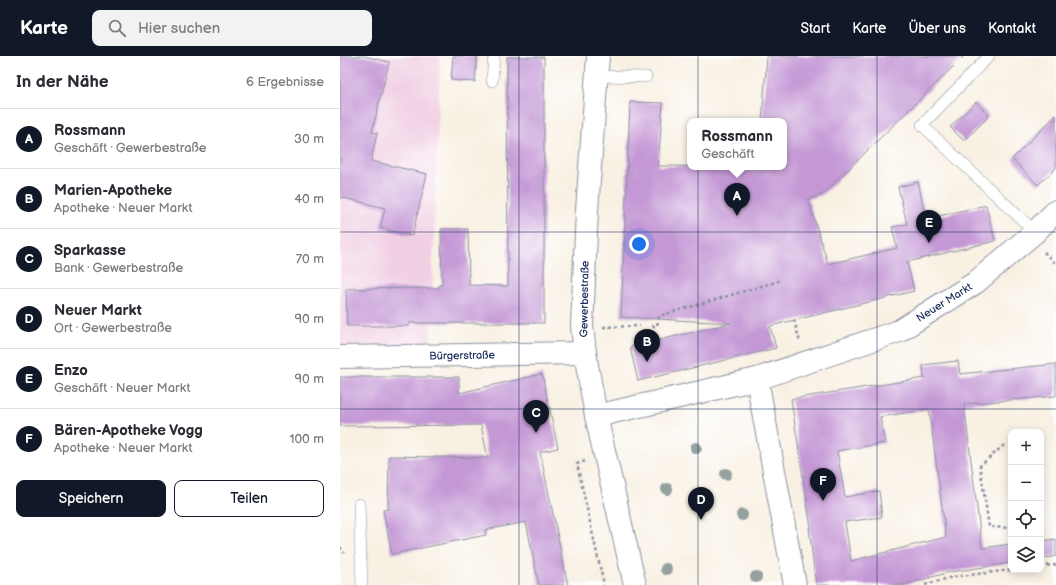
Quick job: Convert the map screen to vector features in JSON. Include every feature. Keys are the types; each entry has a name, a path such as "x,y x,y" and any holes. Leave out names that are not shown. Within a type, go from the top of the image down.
{"street":[{"name":"Gewerbestraße","path":"597,66 587,210 583,328 585,353 596,416 635,585"},
{"name":"Neuer Markt","path":"596,416 757,379 899,331 975,283 1032,234 1056,211"},
{"name":"Bürgerstraße","path":"340,357 585,353"},
{"path":"757,379 795,585"}],"lane":[{"path":"492,81 494,56"},
{"path":"990,56 922,125 1032,234"},
{"path":"597,66 646,77"},
{"path":"359,504 362,585"}],"path":[{"path":"652,326 657,326 659,316 779,281"},
{"path":"794,320 797,328"},
{"path":"583,328 640,326"},
{"path":"1004,445 980,466 989,528 1008,528"},
{"path":"604,453 578,464 604,585"},
{"path":"1044,566 1056,565"},
{"path":"925,585 952,577 1008,570"}],"shaded area":[{"path":"340,56 440,56 430,349 340,347"}],"building":[{"path":"340,56 364,56 389,62 372,132 377,133 371,161 427,174 412,236 380,228 385,208 340,197"},
{"path":"453,56 477,56 475,82 451,80"},
{"path":"767,56 964,56 822,195 808,199 828,264 897,248 892,227 907,224 898,187 918,182 926,219 986,205 995,241 907,262 914,291 770,326 776,348 638,381 630,347 731,323 621,317 630,102 663,103 658,166 687,166 687,170 787,170 787,118 762,118"},
{"path":"507,57 544,57 544,323 409,323 409,326 347,326 346,289 439,288 439,285 442,285 441,229 468,229 469,285 508,286"},
{"path":"976,102 989,116 964,141 950,127"},
{"path":"1056,115 1056,168 1038,185 1012,159"},
{"path":"958,361 960,374 1056,364 1056,396 964,404 982,548 1008,544 1008,563 950,572 903,585 816,585 809,528 811,528 791,399 924,378 923,365","holes":["929,409 946,537 851,561 845,522 882,517 879,491 845,497 837,451 885,443 880,417"]},
{"path":"542,374 558,448 540,452 568,585 539,585 526,522 485,530 486,535 392,554 383,510 388,509 389,456 488,458 481,425 340,426 340,377 459,377 459,393"},
{"path":"1056,539 1056,556 1044,558 1044,541"}],"place":[{"name":"Rossmann","path":"737,216"},
{"name":"Enzo","path":"929,243"},
{"name":"Marien-Apotheke","path":"647,362"},
{"name":"Sparkasse","path":"536,433"},
{"name":"Bären-Apotheke Vogg","path":"823,501"},
{"name":"Neuer Markt","path":"701,520"}]}
